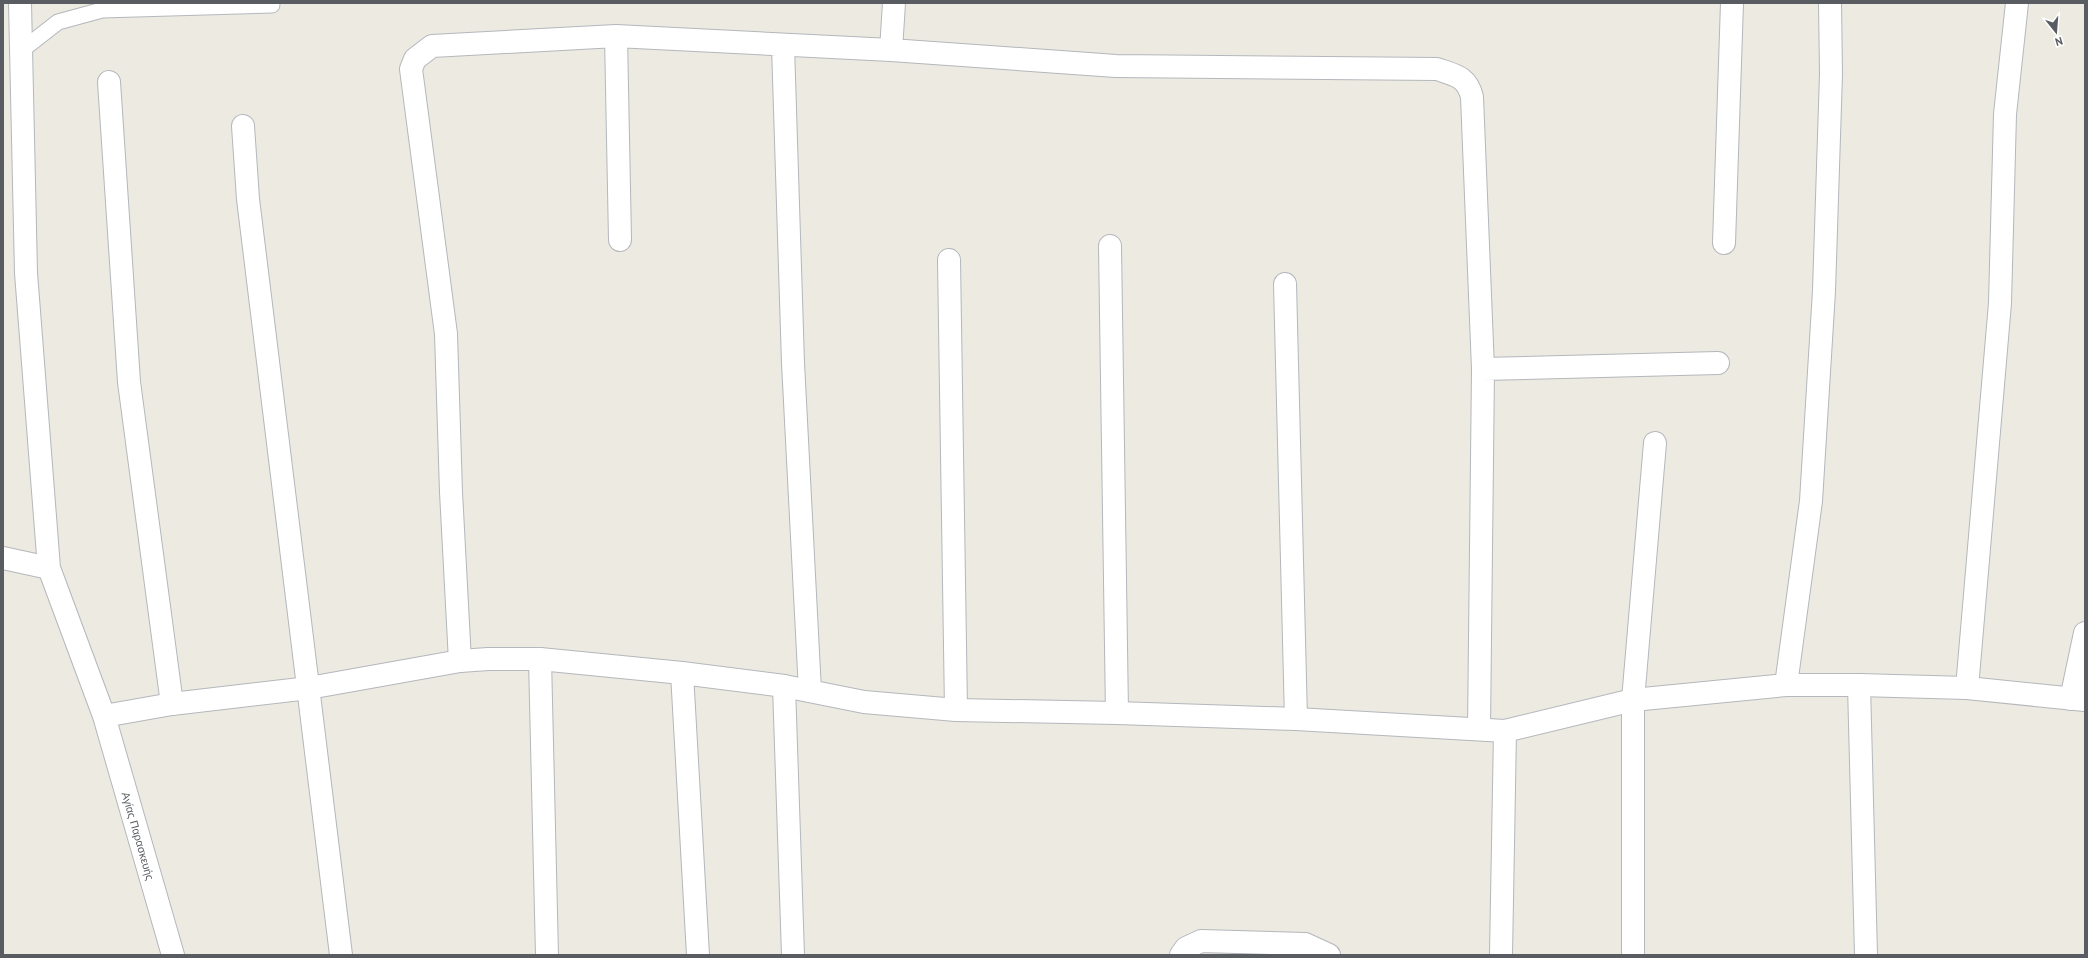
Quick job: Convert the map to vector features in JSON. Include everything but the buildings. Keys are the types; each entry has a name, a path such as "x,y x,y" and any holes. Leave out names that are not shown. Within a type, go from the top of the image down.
{"street":[{"name":"Αγίας Παρασκευής","path":"20,3 26,273 49,568 104,716 173,955"},
{"path":"891,50 894,3"},
{"path":"1724,243 1732,3"},
{"path":"1786,685 1811,501 1824,291 1831,74 1830,3"},
{"path":"1967,688 2000,303 2005,114 2017,3"},
{"path":"616,36 620,240"},
{"path":"460,661 451,492 446,334 411,69 415,58 432,46 616,36 782,46 891,50 1116,66 1437,69 1460,77 1470,88 1472,97 1483,369 1479,729"},
{"path":"782,46 793,363 810,691"},
{"path":"109,82 129,382 172,704"},
{"path":"243,126 248,199 341,955"},
{"path":"1110,246 1117,713"},
{"path":"949,260 956,710"},
{"path":"1285,284 1296,719"},
{"path":"1483,369 1718,363"},
{"path":"1633,955 1633,700 1655,443"},
{"path":"3,558 49,568"},
{"path":"104,716 172,704 309,688 460,661 540,659 682,673 784,686 864,702 956,710 1117,713 1296,719 1505,731 1633,700 1786,685 1859,684 1967,688 2078,700 2085,633"},
{"path":"540,659 548,955"},
{"path":"682,673 698,955"},
{"path":"1859,684 1866,955"},
{"path":"784,686 793,955"},
{"path":"1501,955 1505,731"},
{"path":"1181,955 1186,948 1201,941 1305,944 1329,955"}],"lane":[{"path":"22,50 58,22 102,10 272,5"}]}
